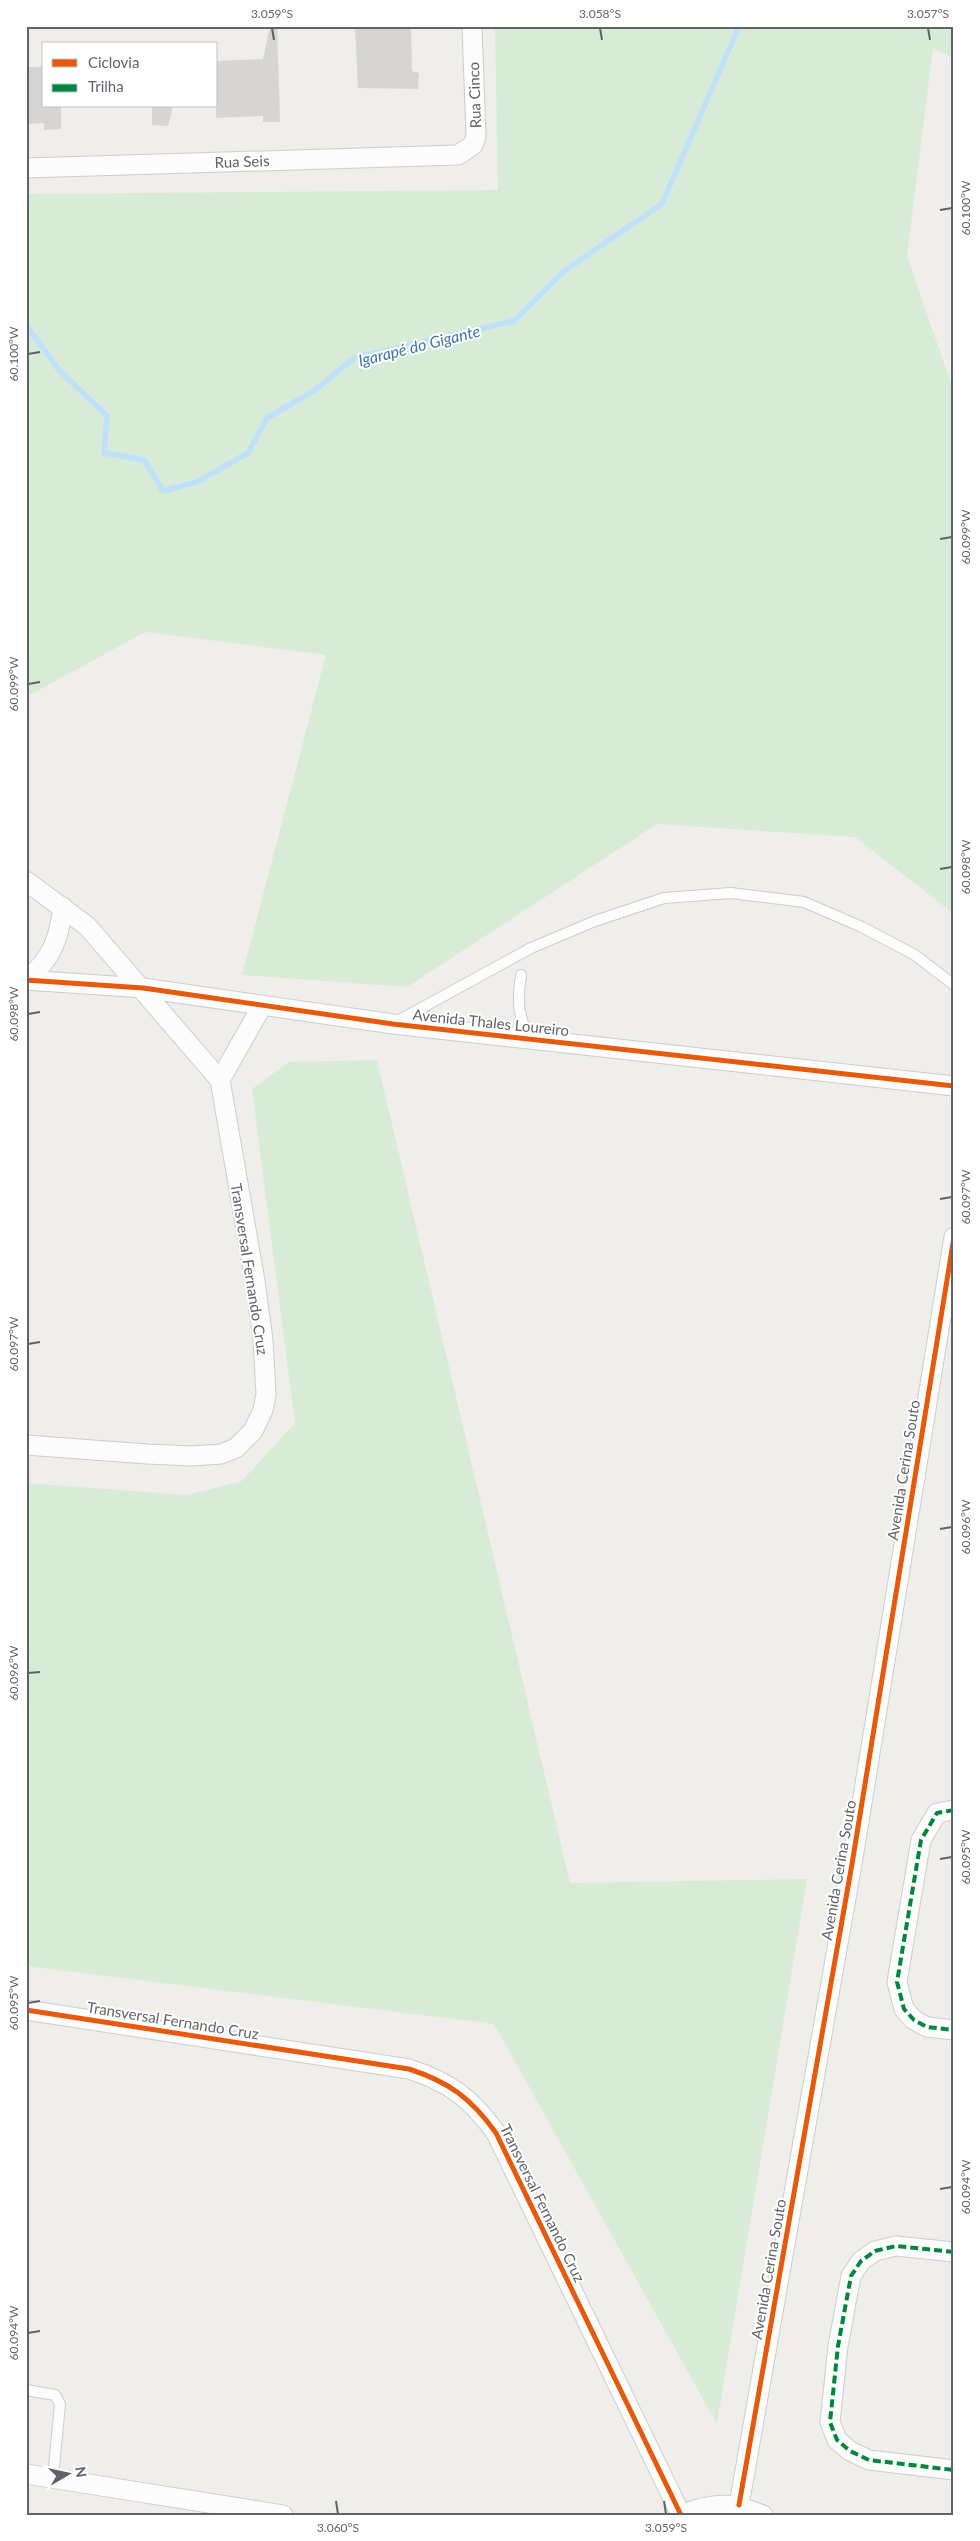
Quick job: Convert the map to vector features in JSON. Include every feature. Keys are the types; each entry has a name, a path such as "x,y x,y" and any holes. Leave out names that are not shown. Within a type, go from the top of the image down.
{"street":[{"name":"Rua Cinco","path":"458,155 474,145 476,137 472,26"},
{"name":"Rua Seis","path":"26,168 458,155"},
{"path":"26,881 62,916 87,926 143,988 220,1080 262,1006"},
{"path":"26,980 43,966 54,947 62,916"},
{"name":"Avenida Thales Loureiro","path":"26,980 143,988 393,1024 954,1086"},
{"name":"Transversal Fernando Cruz","path":"26,1445 147,1454 221,1454 236,1448 248,1437 259,1420 266,1394 263,1340 255,1280 220,1080"},
{"name":"Avenida Cerina Souto","path":"739,2505 850,1874 954,1237"},
{"path":"954,1810 937,1813 921,1840 897,1982 904,2009 914,2020 927,2027 954,2030"},
{"name":"Transversal Fernando Cruz","path":"26,2010 408,2069 434,2078 457,2091 479,2109 496,2133 681,2515"},
{"path":"954,2252 896,2246 875,2251 861,2262 851,2276 838,2346 830,2422 837,2440 850,2452 869,2460 954,2470"},
{"path":"26,2474 283,2515"},
{"path":"681,2515 709,2504 739,2505 763,2515"}],"lane":[{"path":"393,1024 531,948 595,921 664,898 731,892 804,902 862,927 915,955 954,985"},
{"path":"521,975 517,1001 520,1018 530,1039"},
{"path":"26,2390 55,2395 60,2404 53,2478"}],"green space":[{"path":"495,26 954,26 954,59 933,48 907,256 954,392 954,914 855,837 657,824 407,987 242,975 326,655 145,632 26,697 26,194 498,190"},
{"path":"377,1060 570,1883 807,1879 717,2424 494,2024 26,1966 26,1483 187,1495 242,1481 295,1423 252,1089 289,1062"}],"building":[{"path":"270,26 277,26 280,122 263,122 263,116 216,118 216,108 218,108 218,61 263,59"},
{"path":"355,26 411,26 412,71 419,73 418,89 358,88"},
{"path":"26,67 42,67 42,108 61,108 61,129 44,130 44,123 26,124"},
{"path":"152,108 172,108 168,126 152,125"}],"waterway":[{"name":"Igarapé do Gigante","path":"26,325 59,370 107,416 104,453 144,460 163,491 197,482 248,453 267,418 315,390 354,358 514,321 564,271 662,204 739,26"}],"marked path":[{"path":"954,1810 937,1813 921,1840 897,1982 904,2009 914,2020 927,2027 954,2030"},
{"path":"954,2252 896,2246 875,2251 861,2261 851,2276 838,2346 830,2422 837,2440 850,2451 869,2460 954,2470"}],"cycle path":[{"path":"26,980 143,988 393,1024 954,1086"},
{"path":"739,2505 852,1864 954,1237"},
{"path":"26,2010 409,2069 436,2080 458,2093 477,2110 496,2133 681,2515"}]}
